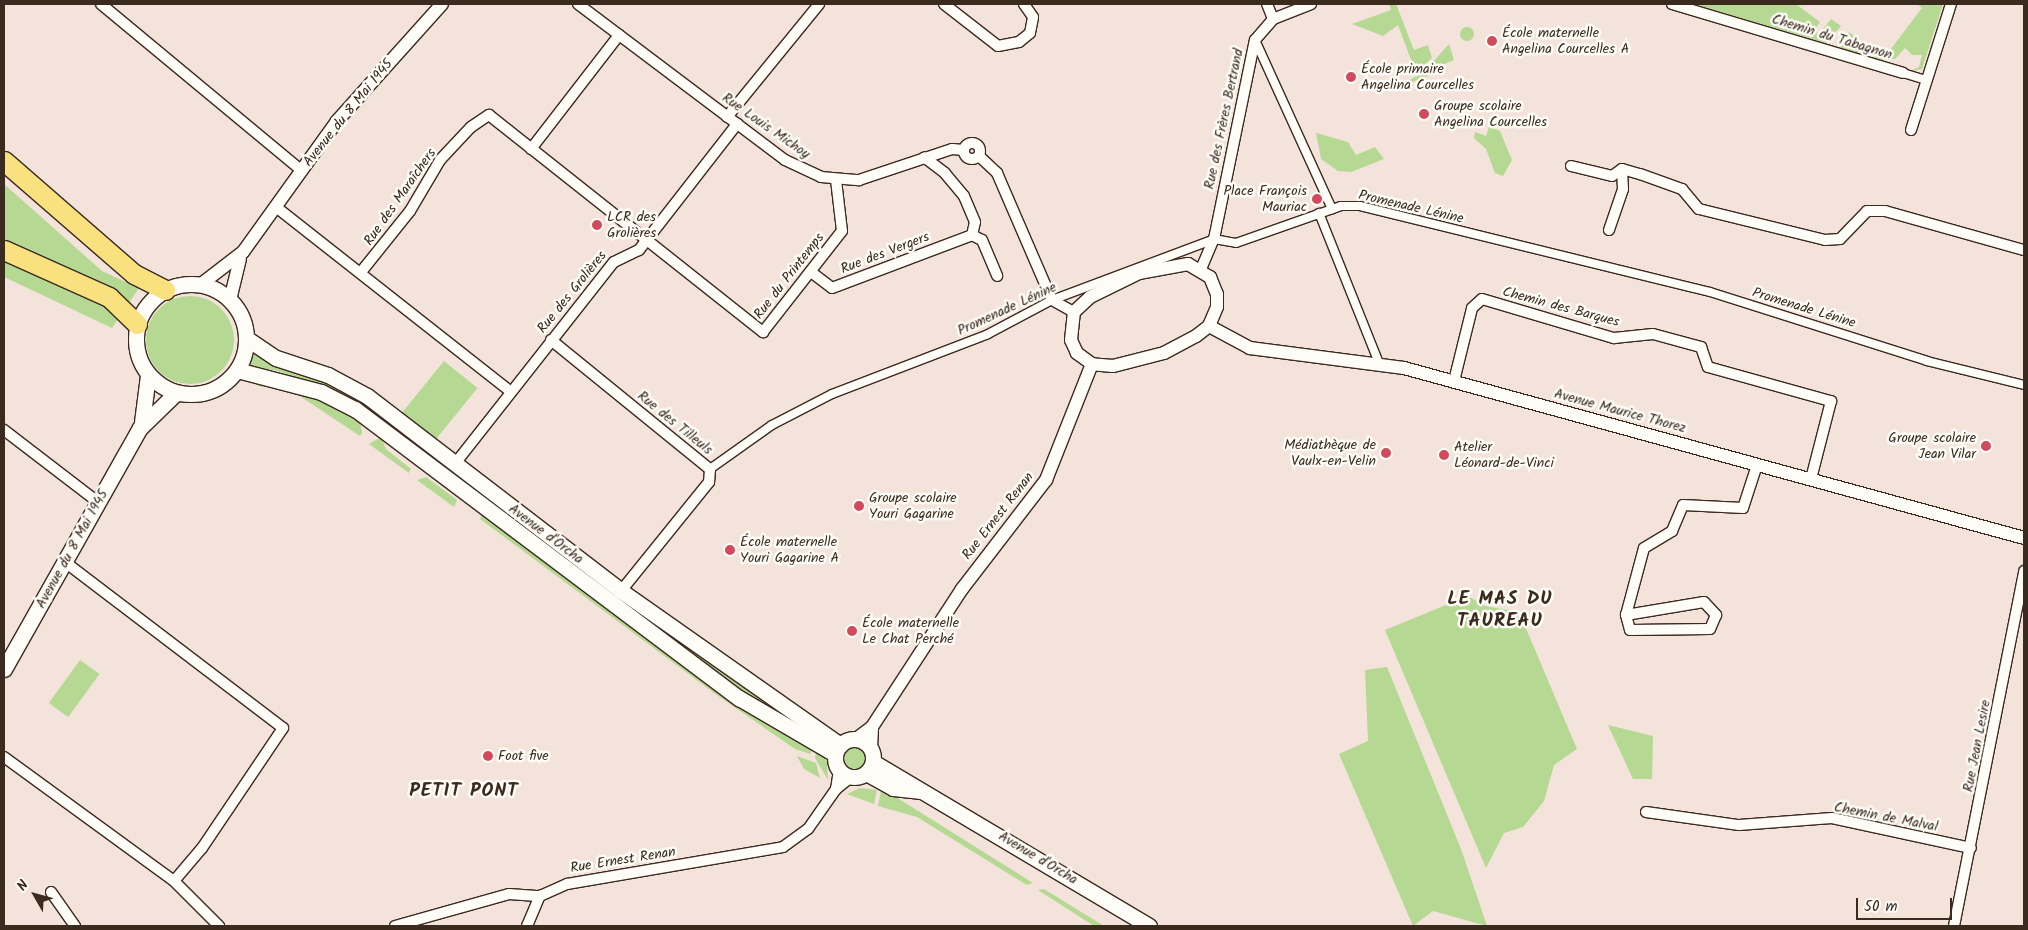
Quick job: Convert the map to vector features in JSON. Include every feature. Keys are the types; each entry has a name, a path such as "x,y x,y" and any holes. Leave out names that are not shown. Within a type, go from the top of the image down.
{"highway":[{"path":"4,161 134,274 165,290"},
{"path":"4,250 109,297 137,324"}],"main road":[{"path":"200,285 230,300 243,321 246,338 237,370 206,393 176,393 148,375 136,351 137,324 151,301 165,290 200,285"},
{"name":"Avenue d'Orcha","path":"246,338 276,358 328,375 367,396 454,465 621,591 838,749"},
{"name":"Avenue d'Orcha","path":"237,370 321,392 355,409 739,698 838,749"},
{"name":"Avenue du 8 Mai 1945","path":"140,428 148,375"},
{"name":"Avenue du 8 Mai 1945","path":"4,669 140,428 176,393"},
{"path":"856,739 838,749 845,773 870,761"},
{"name":"Avenue d'Orcha","path":"856,739 870,761 894,788 925,792 1149,926"}],"street":[{"path":"102,4 301,170"},
{"name":"Avenue du 8 Mai 1945","path":"230,300 234,270 243,252 301,170 337,121 442,4"},
{"name":"Rue Louis Michoy","path":"578,4 737,124 800,168 836,180 860,180 924,157 964,150 970,143 976,144 979,156 996,173 1052,300"},
{"path":"727,116 819,4"},
{"path":"944,4 998,46 1019,42 1030,33 1033,17 1024,4"},
{"path":"1267,4 1273,19"},
{"name":"Rue des Frères Bertrand","path":"1201,269 1214,239 1255,40 1273,19 1311,4"},
{"name":"Chemin du Tabagnon","path":"1672,4 1926,80"},
{"path":"1911,130 1951,4"},
{"path":"531,149 619,35"},
{"path":"1255,40 1332,209"},
{"name":"Rue des Maraîchers","path":"361,272 410,211 440,160 481,118 489,116 648,239"},
{"name":"Rue des Grolières","path":"454,465 618,257 634,254 648,239 737,124"},
{"path":"924,157 964,196 975,222 972,235 982,240 997,276"},
{"path":"1571,166 1612,176 1622,169"},
{"path":"1622,169 1682,189 1699,209 1825,240 1840,239 1867,211 1885,211 2024,250"},
{"path":"1609,230 1623,189 1622,169"},
{"name":"Rue du Printemps","path":"648,239 763,332 811,272 844,224 836,180"},
{"name":"Promenade Lénine","path":"710,469 772,425 832,394 988,334 1052,300 1214,239 1236,243 1332,209 1360,206 1710,292 1928,361 2024,385"},
{"path":"276,207 361,272 511,392"},
{"path":"1319,213 1379,363"},
{"name":"Rue des Vergers","path":"811,272 832,288 972,235"},
{"name":"Avenue du 8 Mai 1945","path":"200,285 243,252"},
{"path":"1188,264 1201,269 1217,294 1217,307 1208,326 1164,353 1113,366 1092,364 1077,353 1071,340 1074,312 1090,297 1139,273 1188,264"},
{"path":"1052,300 1074,312"},
{"name":"Chemin des Barques","path":"1454,381 1472,308 1482,300 1614,338 1662,336 1701,347 1708,367 1831,401 1811,479"},
{"name":"Avenue Maurice Thorez","path":"1208,326 1250,348 1379,363 1454,381 2024,538"},
{"name":"Rue des Tilleuls","path":"551,340 710,469 709,482 621,591"},
{"name":"Rue Ernest Renan","path":"856,739 872,727 986,552 1046,480 1092,364"},
{"path":"4,430 98,502"},
{"path":"1626,615 1704,602 1716,615 1710,629 1630,630 1626,615 1644,548 1672,531 1683,505 1743,508 1757,465"},
{"path":"64,562 283,728 202,848 174,881"},
{"name":"Rue Jean Lesire","path":"1954,926 1971,848 2024,571"},
{"path":"870,761 872,727"},
{"path":"4,757 174,881 219,926"},
{"name":"Rue Ernest Renan","path":"395,926 509,894 540,896 567,884 783,848 808,829 845,773"},
{"name":"Chemin de Malval","path":"1646,812 1739,825 1832,818 1971,848"},
{"path":"50,892 75,926"},
{"path":"527,926 540,896"}],"green space":[{"path":"1389,4 1396,4 1414,50 1428,45 1432,58 1416,73 1398,25 1383,36 1352,24 1391,10"},
{"path":"1694,4 1796,4 1820,22 1814,30 1819,34 1831,19 1841,26 1826,43"},
{"path":"1917,4 1943,4 1922,69 1908,72 1919,67 1922,55 1912,55 1905,48 1895,59 1875,60 1872,53 1884,58 1922,8"},
{"path":"1464,27 1470,27 1474,34 1470,41 1464,41 1460,37 1460,31"},
{"path":"1849,32 1866,45 1856,55 1839,50"},
{"path":"1449,44 1454,60 1432,69 1433,74 1384,93 1423,73"},
{"path":"1489,127 1500,131 1512,160 1503,176 1495,173 1486,149 1474,138 1475,132 1486,136"},
{"path":"1316,133 1348,142 1356,155 1375,147 1384,159 1351,172 1338,171 1321,159"},
{"path":"4,184 102,271 139,288 112,328 4,277"},
{"path":"190,296 207,299 215,303 227,315 231,323 234,340 231,357 227,365 215,377 207,381 190,384 173,381 165,377 153,365 149,357 146,340 149,323 153,315 165,303 173,299"},
{"path":"254,351 351,394 485,495 483,498 335,391 275,370 250,367 247,365"},
{"path":"444,361 477,388 436,439 402,412"},
{"path":"258,377 340,407 360,421 362,433 360,436 292,391 258,386 255,378"},
{"path":"381,437 386,449 411,469 409,473 369,444"},
{"path":"426,477 457,500 454,507 417,480"},
{"path":"504,509 819,733 759,705 502,512"},
{"path":"482,513 814,747 810,754 795,749 714,693 480,519"},
{"path":"1468,596 1485,606 1519,612 1577,749 1554,765 1544,801 1523,827 1504,833 1486,868 1385,630"},
{"path":"80,660 99,674 68,717 49,703"},
{"path":"1387,667 1461,849 1487,926 1433,911 1413,926 1339,754 1368,741 1365,670"},
{"path":"1608,725 1653,736 1652,779 1633,779"},
{"path":"855,747 863,750 866,758 863,766 855,769 847,766 844,758 847,750"},
{"path":"817,748 827,761 828,780 815,758"},
{"path":"797,756 816,763 820,778 804,769"},
{"path":"860,788 877,790 874,804 847,794"},
{"path":"881,791 891,794 1033,883 1027,885 917,817 878,806"},
{"path":"1044,889 1104,926 1094,926 1038,890"}],"place":[{"name":"École maternelle Angelina Courcelles A","path":"1492,41"},
{"name":"École primaire Angelina Courcelles","path":"1351,77"},
{"name":"Groupe scolaire Angelina Courcelles","path":"1424,114"},
{"name":"Place François Mauriac","path":"1317,199"},
{"name":"LCR des Grolières","path":"597,225"},
{"name":"Groupe scolaire Jean Vilar","path":"1986,446"},
{"name":"Médiathèque de Vaulx-en-Velin","path":"1386,453"},
{"name":"Atelier Léonard-de-Vinci","path":"1444,455"},
{"name":"Groupe scolaire Youri Gagarine","path":"859,506"},
{"name":"École maternelle Youri Gagarine A","path":"730,550"},
{"name":"École maternelle Le Chat Perché","path":"852,631"},
{"name":"Foot five","path":"488,756"}],"district":[{"name":"LE MAS DU TAUREAU","path":"1500,611"},
{"name":"PETIT PONT","path":"464,792"}]}
